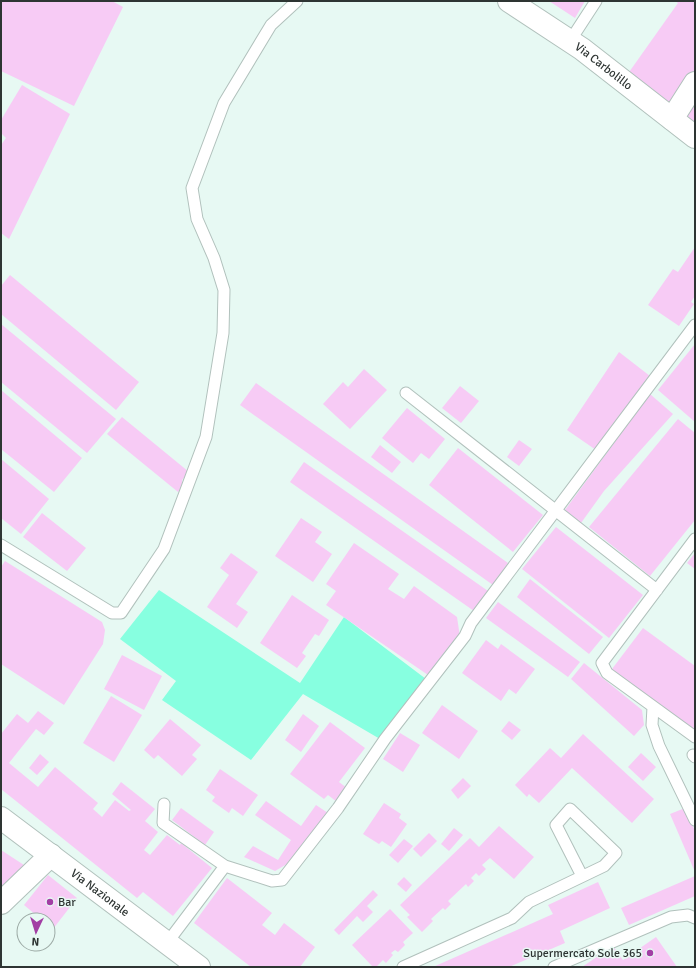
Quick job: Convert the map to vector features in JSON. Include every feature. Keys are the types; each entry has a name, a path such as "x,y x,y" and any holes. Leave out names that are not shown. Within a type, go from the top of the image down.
{"street":[{"name":"Via Carbolillo","path":"509,1 570,41 695,137"},
{"path":"672,119 695,83"},
{"name":"Via Nazionale","path":"1,818 199,967"},
{"path":"1,903 51,855"}],"lane":[{"path":"1,545 112,613 121,613 164,549 206,437 223,333 224,290 214,258 197,219 192,188 224,103 271,24 297,1"},
{"path":"570,41 596,1"},
{"path":"164,804 163,823 225,866 272,881 282,880 338,808 385,739 465,636 471,623 554,511 695,325"},
{"path":"406,393 554,511 657,590"},
{"path":"695,539 602,663 606,673 695,737"},
{"path":"653,707 652,725 659,746 695,820"},
{"path":"403,967 512,918 529,902 604,866 616,853 570,810 556,825 582,876"},
{"path":"167,943 225,866"},
{"path":"553,967 671,917 688,915 695,918"}],"green space":[{"path":"159,590 300,683 344,617 426,679 380,739 303,694 251,760 162,700 176,681 120,639"}],"building":[{"path":"1,1 112,1 123,7 74,106 1,71"},
{"path":"549,1 585,1 575,18"},
{"path":"675,1 695,1 695,70 668,108 627,75 678,3"},
{"path":"22,85 70,114 9,239 1,233 1,145 6,138 1,133 1,120"},
{"path":"695,96 695,125 682,116"},
{"path":"695,247 695,296 691,302 694,304 679,326 648,305 673,269 678,272"},
{"path":"10,275 139,382 116,410 1,314 1,286"},
{"path":"1,324 116,419 87,453 1,382"},
{"path":"695,344 695,422 658,390"},
{"path":"619,352 650,376 596,450 567,430"},
{"path":"364,369 387,390 350,429 323,404 343,382 348,387"},
{"path":"256,383 508,563 493,585 240,405"},
{"path":"460,386 479,401 461,423 442,408"},
{"path":"1,390 82,458 54,492 1,449"},
{"path":"650,394 673,414 604,491 581,523 565,510"},
{"path":"407,408 445,439 429,459 421,453 413,463 382,438"},
{"path":"122,417 189,472 182,480 183,486 178,492 107,434"},
{"path":"678,419 695,433 695,520 650,576 589,527"},
{"path":"519,440 532,449 519,466 507,457"},
{"path":"380,445 401,462 392,473 371,457"},
{"path":"458,448 543,515 513,552 429,485"},
{"path":"1,459 49,499 21,534 1,518"},
{"path":"304,462 488,591 474,611 290,482"},
{"path":"42,513 86,548 67,571 23,537"},
{"path":"301,518 322,532 315,542 332,554 313,582 275,556"},
{"path":"556,527 643,595 609,638 522,569"},
{"path":"354,543 399,574 388,589 404,599 414,586 457,617 460,637 428,675 326,605 336,591 326,584"},
{"path":"231,553 258,572 236,604 248,612 237,628 207,607 229,575 220,568"},
{"path":"695,553 695,569 687,563"},
{"path":"5,561 102,622 105,630 103,644 64,705 1,664 1,567"},
{"path":"530,579 603,637 589,654 517,597"},
{"path":"292,595 329,620 319,636 315,634 302,653 306,656 297,668 260,643"},
{"path":"498,602 580,662 568,677 486,618"},
{"path":"643,628 695,666 695,731 612,669"},
{"path":"486,640 498,649 501,644 535,669 516,694 509,689 501,701 462,673"},
{"path":"122,655 162,676 144,710 104,689"},
{"path":"584,663 642,710 644,725 634,736 571,679"},
{"path":"111,696 142,715 114,762 83,743"},
{"path":"442,705 478,731 459,759 422,733"},
{"path":"38,711 54,723 44,735 36,729 9,763 38,787 55,767 98,803 93,809 102,817 115,800 129,811 131,810 112,794 121,782 155,809 145,821 158,832 144,850 150,855 167,835 180,845 181,843 212,868 173,916 143,892 137,898 1,789 1,734 17,714 28,723"},
{"path":"303,714 319,726 301,752 285,740"},
{"path":"170,719 201,745 192,755 197,759 182,776 158,755 154,759 144,750"},
{"path":"509,721 521,730 512,740 501,731"},
{"path":"330,722 365,748 339,782 347,788 337,802 328,795 324,799 290,774"},
{"path":"400,733 420,745 403,772 383,759"},
{"path":"583,734 654,799 632,823 572,768 539,803 529,794 527,797 515,785 550,748 561,758"},
{"path":"641,753 656,767 643,781 628,767"},
{"path":"40,754 49,762 37,775 29,768"},
{"path":"220,769 258,795 243,816 232,808 229,813 212,801 215,797 206,790"},
{"path":"463,778 471,786 458,799 451,790"},
{"path":"266,801 301,826 316,805 328,813 287,864 275,871 244,857 253,846 278,860 291,840 255,815"},
{"path":"384,803 401,814 399,818 407,824 391,847 382,841 379,844 363,834"},
{"path":"181,808 214,832 205,845 172,820"},
{"path":"685,808 695,831 695,872 670,814"},
{"path":"499,826 534,857 514,879 490,858 482,865 486,869 479,876 476,873 471,878 474,881 468,887 466,884 448,901 451,904 445,910 443,908 431,919 433,921 422,932 407,917 410,915 400,905 470,838 479,847"},
{"path":"454,828 463,835 449,851 441,844"},
{"path":"429,833 437,841 421,857 413,849"},
{"path":"404,839 413,846 398,863 389,855"},
{"path":"1,850 24,865 1,888"},
{"name":"Bar","path":"48,875 77,898 56,925 56,912 32,912 24,905"},
{"path":"695,876 695,896 629,925 621,908"},
{"path":"404,877 412,885 406,892 397,884"},
{"path":"227,878 272,913 262,925 275,935 284,923 315,947 300,967 251,967 194,923"},
{"path":"598,882 610,908 560,931 565,943 509,967 433,967 553,914 548,905"},
{"path":"373,890 378,895 367,906 373,912 363,922 357,916 339,935 334,930"},
{"path":"390,909 413,933 403,942 405,945 398,952 395,950 391,953 393,955 386,963 383,960 376,967 373,967 352,945"},
{"name":"Supermercato Sole 365","path":"656,937 677,967 582,967 613,946 623,960"}],"place":[{"name":"Bar","path":"50,902"},
{"name":"Supermercato Sole 365","path":"650,953"}]}
